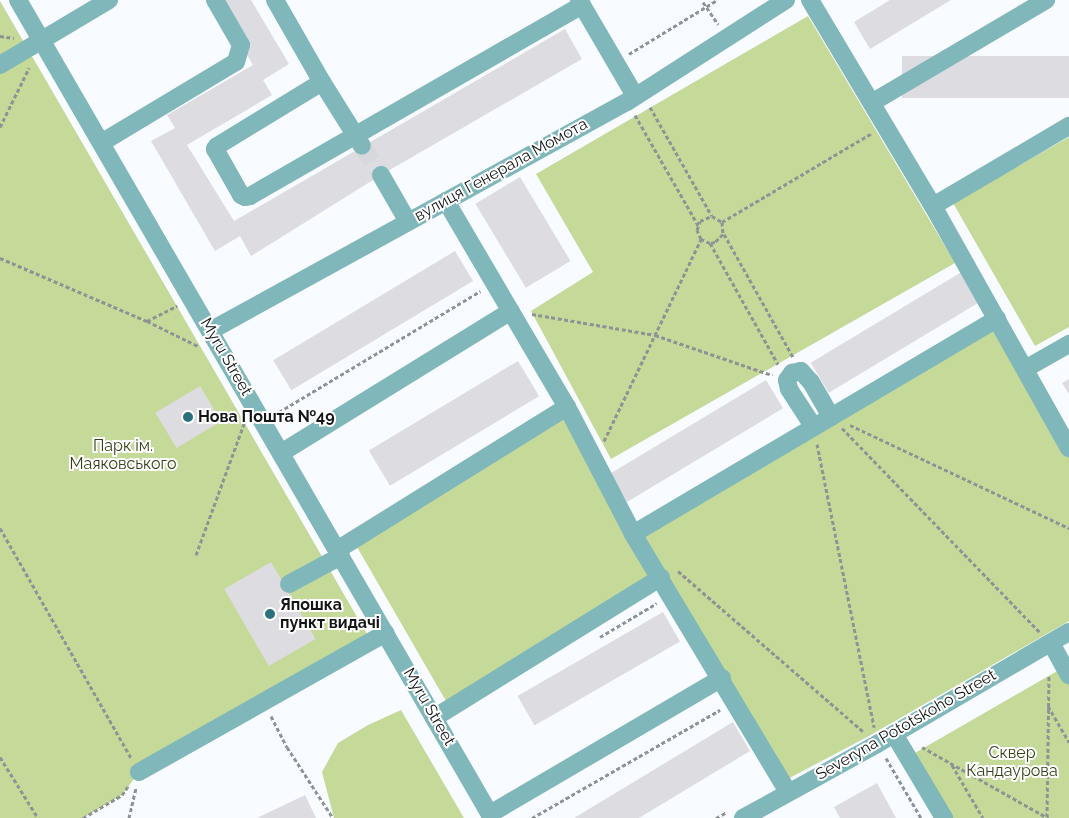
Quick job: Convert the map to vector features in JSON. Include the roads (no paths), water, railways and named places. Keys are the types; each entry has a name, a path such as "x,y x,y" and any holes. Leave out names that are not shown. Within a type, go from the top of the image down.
{"street":[{"name":"Myru Street","path":"18,0 491,816"},
{"path":"0,65 110,0"},
{"path":"101,143 236,62 241,45 215,0"},
{"path":"275,0 358,140"},
{"name":"вулиця Генерала Момота","path":"210,330 635,96 786,0"},
{"path":"810,0 873,102 1069,448"},
{"path":"873,102 1046,0"},
{"path":"322,82 217,146 215,154 241,195 250,196 358,140 580,2 635,96"},
{"path":"933,206 1069,126"},
{"path":"381,175 408,222"},
{"path":"446,201 567,407 634,534 666,571 722,678 788,792"},
{"path":"281,453 511,311"},
{"path":"634,534 997,319"},
{"path":"1025,369 1069,344"},
{"path":"814,426 789,389 794,376 811,382 831,416"},
{"path":"289,584 567,407"},
{"path":"434,718 666,571"},
{"name":"Severyna Pototskoho Street","path":"743,818 877,744 1069,632"},
{"path":"139,772 386,633"},
{"path":"1051,643 1069,675"},
{"path":"491,816 722,678"},
{"path":"894,734 944,818"}],"tunnel":[{"path":"362,146 381,175"}],"place":[{"name":"Нова Пошта №49","path":"188,417"},
{"name":"Япошка пункт видачі","path":"270,614"}],"park label":[{"name":"Парк ім. Маяковського","path":"123,455"},
{"name":"Сквер Кандаурова","path":"1012,762"}]}
